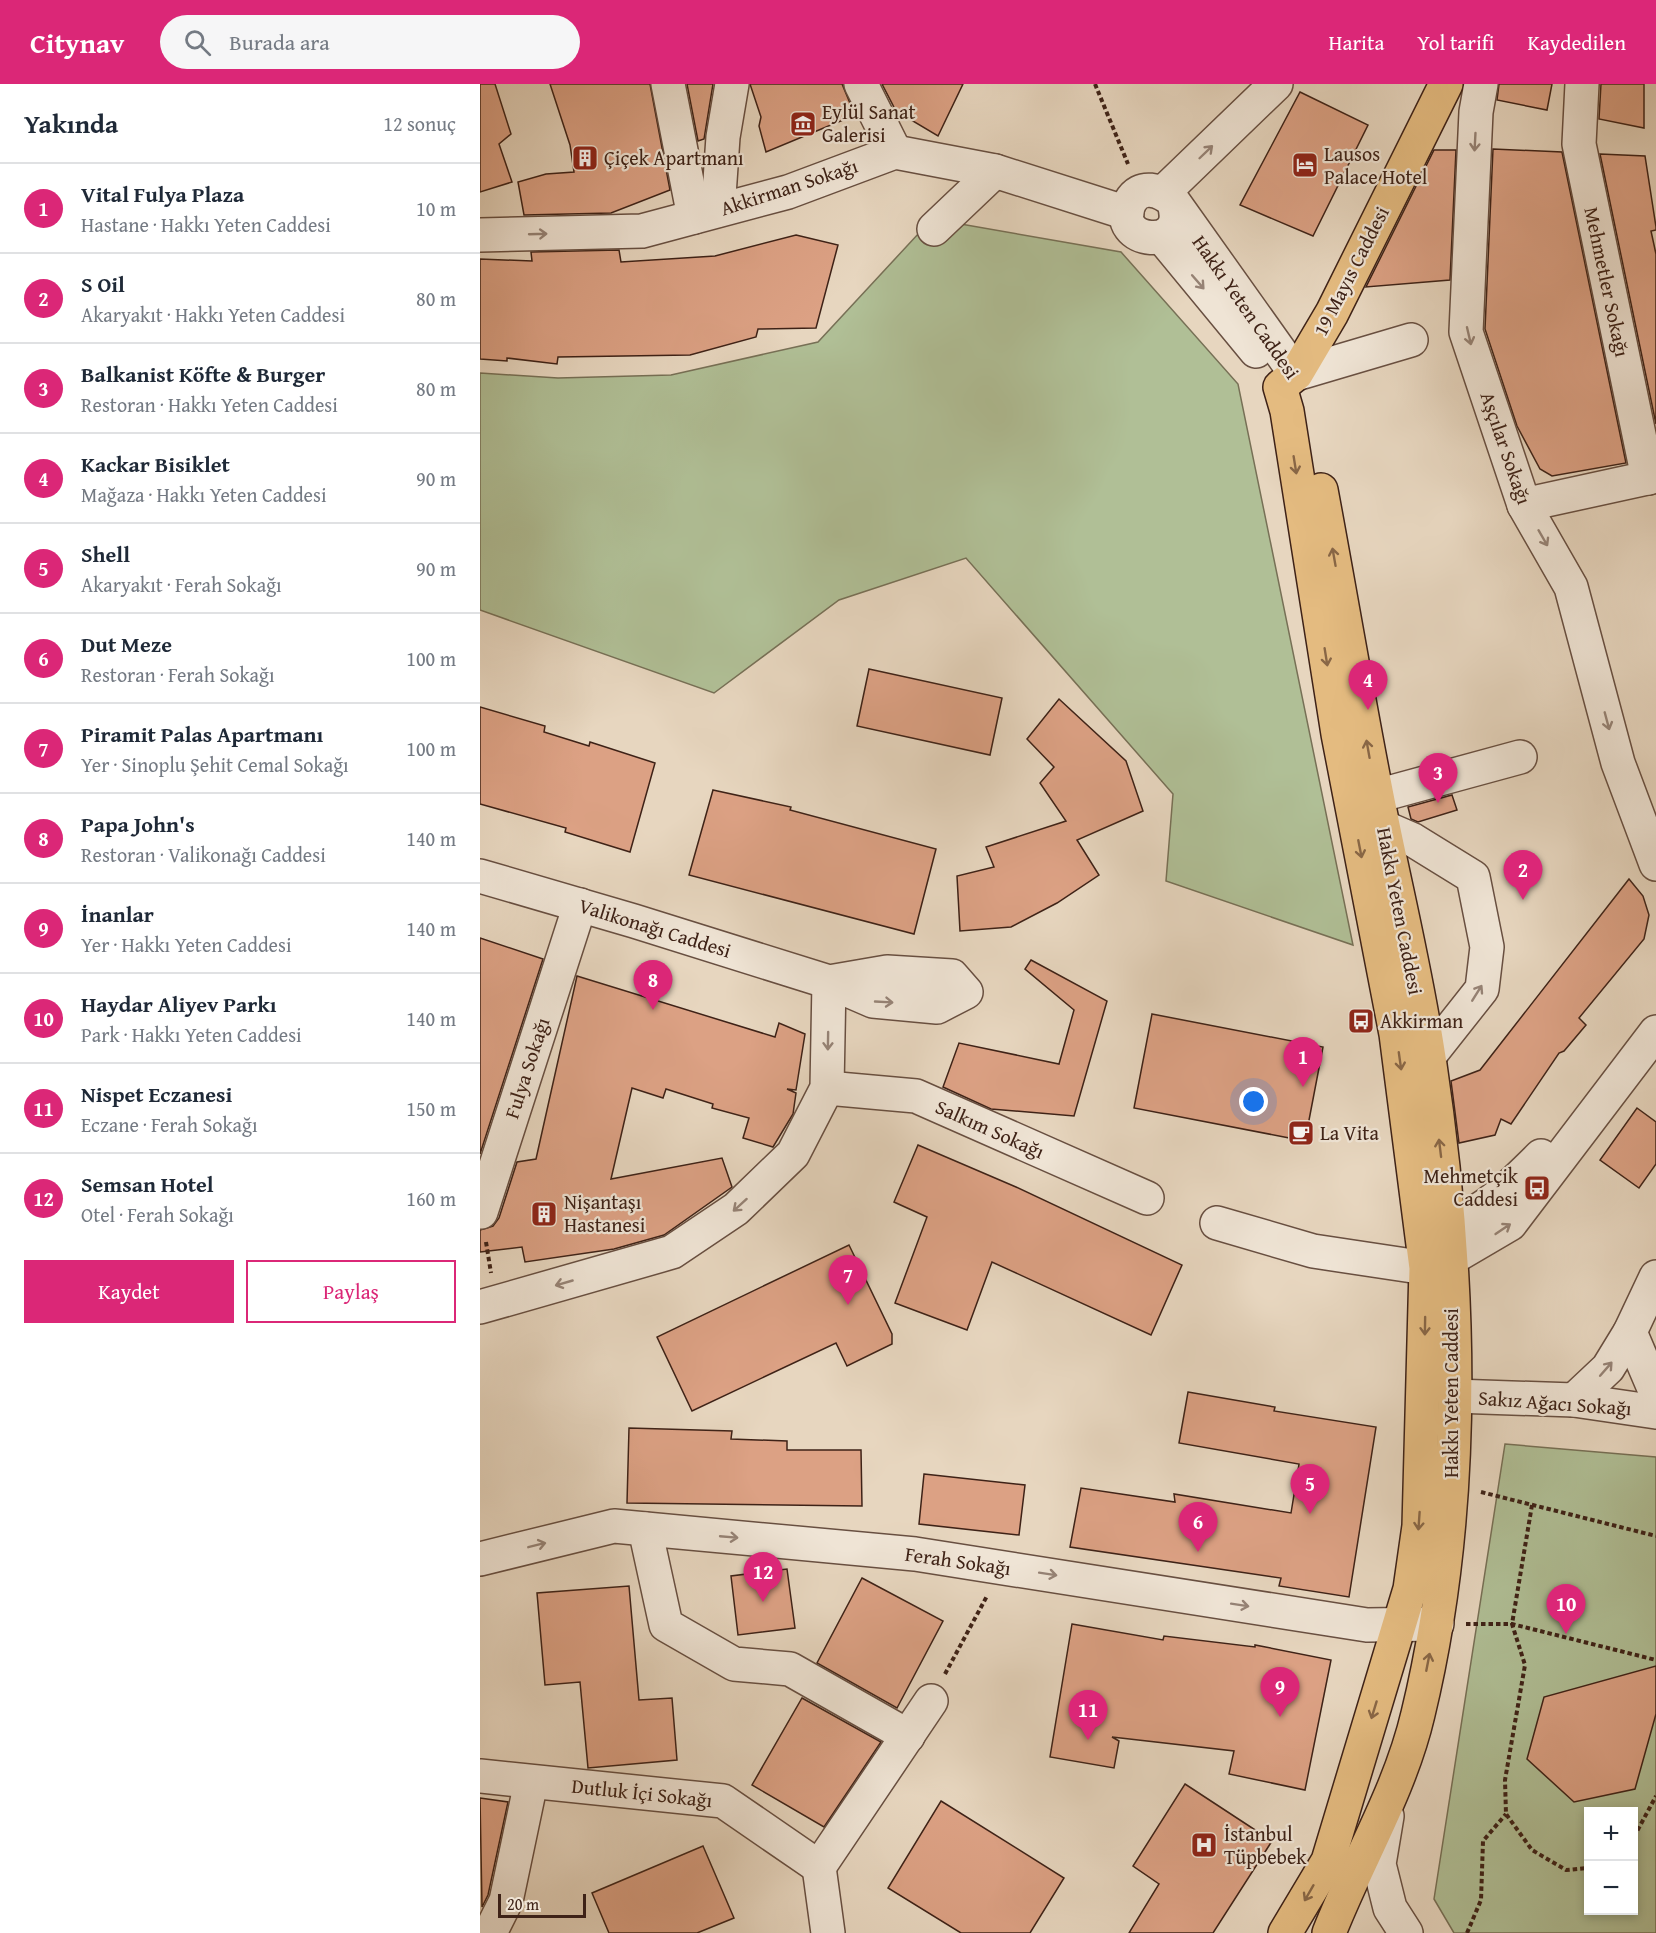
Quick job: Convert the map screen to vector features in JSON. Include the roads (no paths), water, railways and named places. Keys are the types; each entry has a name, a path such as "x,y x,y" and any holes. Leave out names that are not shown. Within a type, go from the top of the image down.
{"main road":[{"name":"19 Mayıs Caddesi","path":"1288,380 1332,313 1446,84"},
{"name":"Hakkı Yeten Caddesi","path":"1288,380 1306,404 1380,811 1429,1056 1454,1396 1452,1485 1437,1624 1418,1715 1390,1799 1329,1933"},
{"name":"Hakkı Yeten Caddesi","path":"1285,1933 1328,1861 1410,1589 1419,1526 1442,1251 1396,1034 1338,734 1287,411 1288,380"}],"street":[{"path":"668,84 706,213"},
{"path":"706,213 732,84"},
{"path":"861,84 895,152 1151,200 1276,84"},
{"name":"Aşçılar Sokağı","path":"1481,84 1476,112 1466,332 1524,506 1571,587 1618,763 1656,864"},
{"name":"Mehmetler Sokağı","path":"1582,84 1579,144 1652,477"},
{"name":"Akkirman Sokağı","path":"480,235 642,231 789,192 895,152"},
{"path":"934,229 995,171"},
{"name":"Hakkı Yeten Caddesi","path":"1151,200 1288,380 1246,337 1162,237 1150,239 1138,235 1130,225 1151,200"},
{"path":"1288,380 1411,340"},
{"path":"1524,506 1652,477"},
{"path":"1429,1056 1482,989 1487,947 1473,877 1413,840 1380,811 1520,757"},
{"name":"Valikonağı Caddesi","path":"480,876 829,982 827,1088"},
{"name":"Fulya Sokağı","path":"481,1212 580,905"},
{"path":"1217,1223 1313,1251 1442,1251 1478,1213 1499,1197 1625,1073 1656,1032"},
{"path":"488,1305 672,1252 736,1209 793,1154 827,1088"},
{"name":"Salkım Sokağı","path":"827,1088 916,1096 1147,1198"},
{"path":"1574,1400 1608,1368 1630,1332 1656,1277"},
{"path":"1630,1332 1656,1393"},
{"name":"Sakız Ağacı Sokağı","path":"1454,1396 1574,1400 1656,1412"},
{"name":"Ferah Sokağı","path":"480,1559 614,1526 915,1554 1003,1566 1367,1625 1437,1624"},
{"path":"645,1529 666,1625 734,1664 790,1669 908,1736"},
{"path":"828,1933 819,1867 931,1701"},
{"name":"Dutluk İçi Sokağı","path":"480,1776 723,1801 819,1867"},
{"path":"490,1933 506,1901 531,1782"},
{"path":"1390,1799 1379,1864 1390,1908 1406,1933"}],"place":[{"name":"Eylül Sanat Galerisi","path":"803,124"},
{"name":"Çiçek Apartmanı","path":"585,158"},
{"name":"Lausos Palace Hotel","path":"1305,165"},
{"name":"Kackar Bisiklet","path":"1368,710"},
{"name":"Balkanist Köfte & Burger","path":"1438,803"},
{"name":"S Oil","path":"1523,900"},
{"name":"Papa John's","path":"653,1010"},
{"name":"Akkirman","path":"1361,1021"},
{"name":"Vital Fulya Plaza","path":"1303,1087"},
{"name":"La Vita","path":"1301,1133"},
{"name":"Mehmetçik Caddesi","path":"1537,1188"},
{"name":"Nişantaşı Hastanesi","path":"544,1214"},
{"name":"Piramit Palas Apartmanı","path":"848,1305"},
{"name":"Shell","path":"1310,1514"},
{"name":"Dut Meze","path":"1198,1552"},
{"name":"Semsan Hotel","path":"763,1602"},
{"name":"Haydar Aliyev Parkı","path":"1566,1634"},
{"name":"İnanlar","path":"1280,1717"},
{"name":"Nispet Eczanesi","path":"1088,1740"},
{"name":"İstanbul Tüpbebek","path":"1204,1845"}]}
